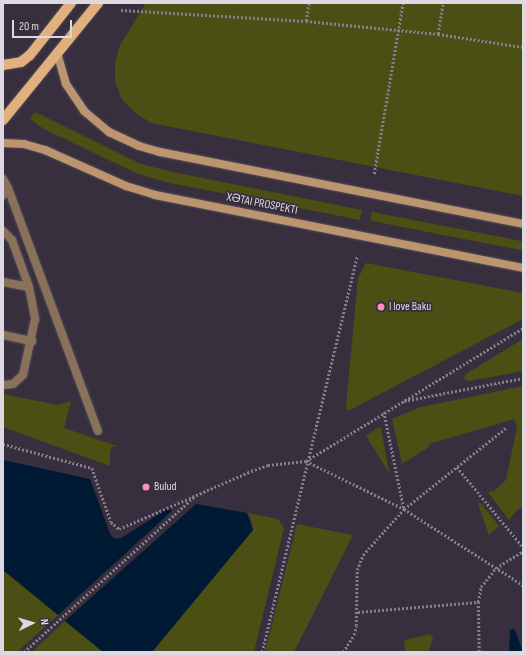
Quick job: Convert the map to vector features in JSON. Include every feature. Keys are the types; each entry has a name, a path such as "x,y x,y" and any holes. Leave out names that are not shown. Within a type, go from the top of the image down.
{"main road":[{"path":"3,65 21,62 30,55 71,3"},
{"path":"3,120 58,56 98,3"}],"street":[{"path":"58,56 66,84 84,111 109,132 139,146 168,154 523,224"},
{"name":"XƏTAI PROSPEKTI","path":"3,143 24,144 45,150 126,186 155,195 523,268"}],"lane":[{"path":"3,179 8,188 98,431"},
{"path":"3,195 8,188"},
{"path":"3,231 12,240 29,287 35,319 32,341 20,380 13,384 3,385"},
{"path":"3,282 29,287"},
{"path":"3,335 32,341"}],"path":[{"path":"306,21 309,3"},
{"path":"374,174 396,31 403,3"},
{"path":"438,34 443,3"},
{"path":"121,10 306,21 438,34 523,47"},
{"path":"262,652 306,461 357,256"},
{"path":"3,444 92,468 111,522 118,529 268,465 306,461 523,328"},
{"path":"402,401 523,378"},
{"path":"384,412 404,509"},
{"path":"343,652 354,635 358,612 357,570 363,555 404,509 506,428"},
{"path":"306,461 404,509 523,585"},
{"path":"457,467 523,547"},
{"path":"24,652 197,494"},
{"path":"479,652 478,602 481,587 496,568 523,551"},
{"path":"358,612 478,602"}],"green space":[{"path":"146,3 523,3 523,196 151,123 134,112 122,99 115,82 115,63 120,45"},
{"path":"35,112 141,164 173,172 362,210 360,220 170,183 138,174 44,129 30,119"},
{"path":"372,212 523,241 521,250 370,221"},
{"path":"366,263 523,293 523,319 348,411 346,406 358,278"},
{"path":"523,339 523,371 469,381 464,379 466,374"},
{"path":"523,386 523,507 518,509 509,520 488,492 494,491 506,480 517,427 514,419 429,444 429,447 402,464 392,419 421,407"},
{"path":"3,394 58,405 71,401 64,428 117,446 112,447 110,451 110,466 3,427"},
{"path":"379,427 381,428 389,473 366,436"},
{"path":"480,502 499,526 489,535 478,504"},
{"path":"247,513 278,519 284,528 254,652 152,652 253,530 251,518"},
{"path":"297,524 353,535 294,652 265,652"},
{"path":"3,570 58,615 17,652 3,652"},
{"path":"65,621 103,652 32,652"},
{"path":"430,634 433,638 428,652 405,652 404,640"}],"water":[{"path":"3,460 90,479 110,534 115,539 121,538 169,508 172,511 58,615 3,570"},
{"path":"196,504 247,513 253,530 152,652 103,652 65,621"},
{"path":"514,629 523,652 509,652 510,630"}],"place":[{"name":"I love Baku","path":"381,307"},
{"name":"Bulud","path":"146,487"}]}
